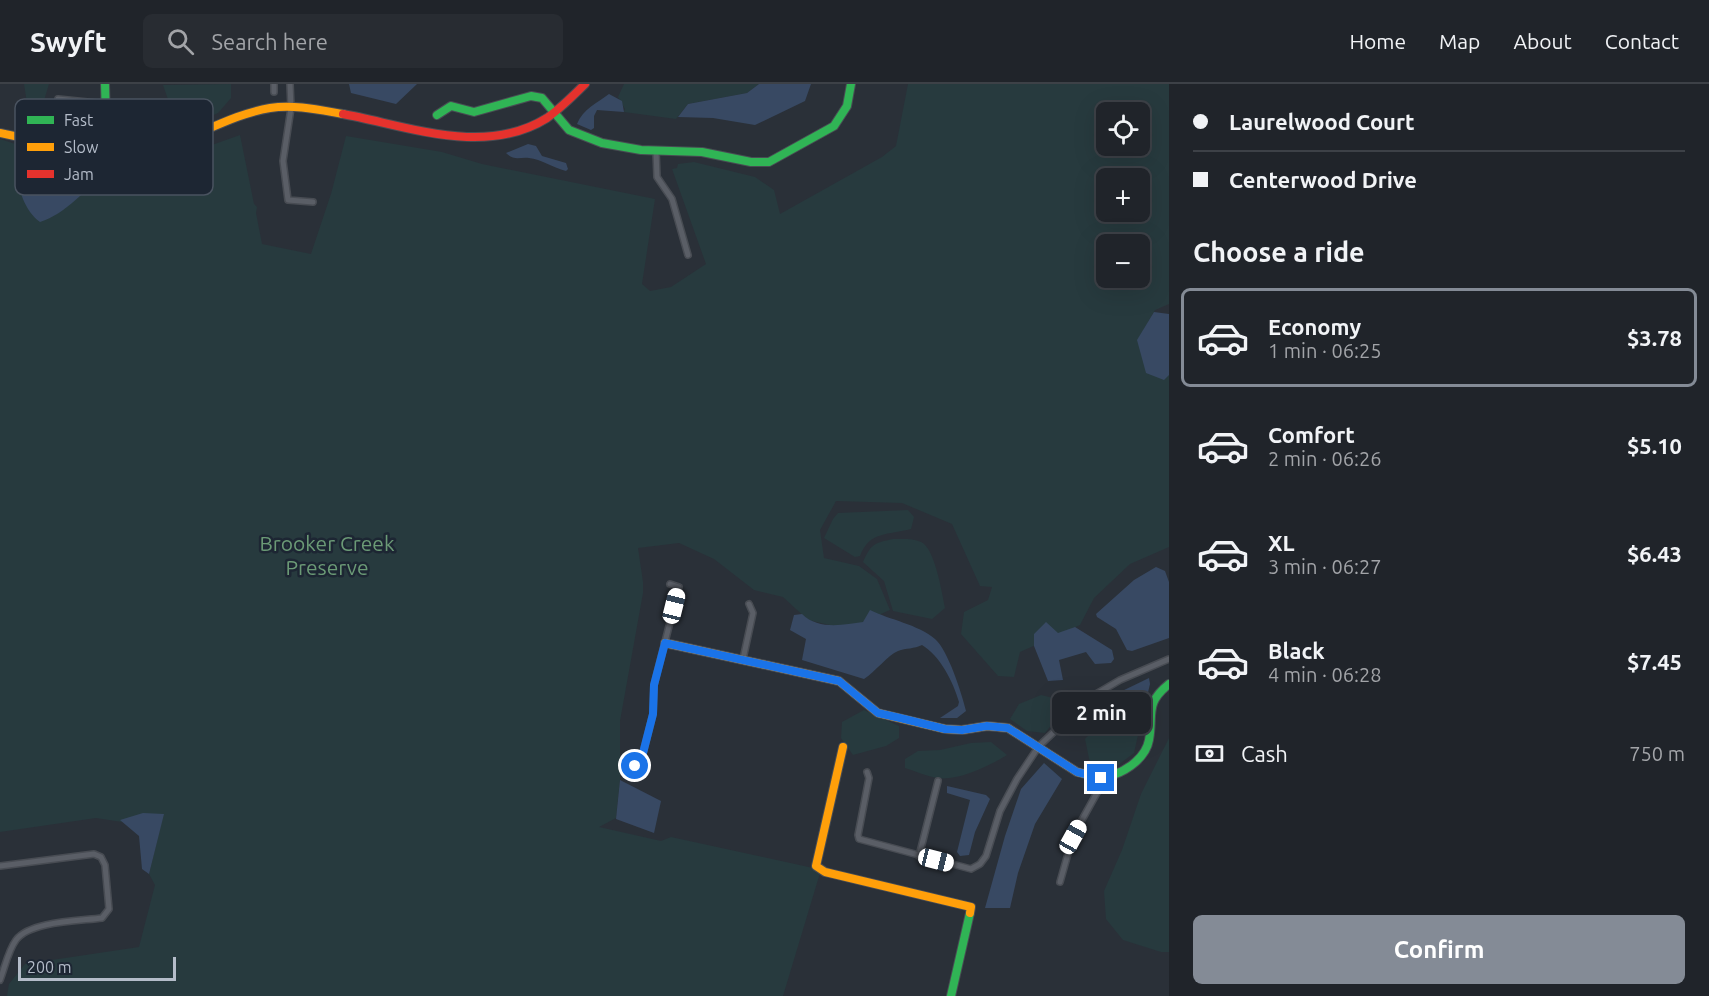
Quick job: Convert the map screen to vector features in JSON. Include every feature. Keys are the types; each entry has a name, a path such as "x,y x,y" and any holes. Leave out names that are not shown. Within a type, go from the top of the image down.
{"street":[{"path":"105,84 106,99"},
{"path":"274,84 274,92"},
{"path":"290,84 291,108 283,161 288,200 313,202"},
{"path":"213,128 271,108 317,108 426,132 469,138 515,131 539,122 554,112 585,84"},
{"path":"437,115 451,106 474,112 531,96 542,98 574,133 625,148 702,152 750,162 769,162 834,126 847,106 851,84"},
{"path":"0,133 15,136"},
{"path":"656,151 657,177 672,199 688,255"},
{"path":"635,766 642,757 653,714 654,685 679,587 670,584"},
{"path":"743,659 753,613 749,604"},
{"path":"665,643 839,681 878,713 945,729 962,730 987,726 1008,728 1077,772 1101,778 1126,771 1139,758 1149,741 1149,720 1154,701 1169,684"},
{"path":"867,772 870,778 859,839 971,868 980,864 986,856 1000,811 1017,779 1039,746 1091,697 1120,680 1169,659"},
{"path":"843,747 816,866 825,872 971,907 951,996"},
{"path":"1060,882 1073,837 1098,791 1101,778"},
{"path":"919,856 938,781"},
{"path":"0,866 94,854 101,857 105,865 109,909 102,918 36,927 24,933 15,941 0,980"}],"green space":[{"path":"24,84 49,84 44,99 26,99"},
{"path":"231,84 231,98 218,113 213,115 213,99 168,99 163,85"},
{"path":"624,84 759,84 747,93 688,104 676,119 624,112 625,109 618,97"},
{"name":"Brooker Creek Preserve","path":"908,84 1169,84 1169,304 1155,310 1143,331 1169,366 1169,547 1130,564 1094,598 1080,625 1020,652 1014,677 998,676 961,634 964,612 988,600 992,587 980,586 952,524 902,503 836,501 820,530 824,558 859,566 877,579 890,610 847,629 808,620 783,597 754,590 714,559 679,543 638,548 643,593 620,721 620,780 616,818 599,827 661,841 671,837 813,868 820,873 783,996 7,996 9,984 25,964 139,947 155,885 149,874 163,815 122,822 96,818 0,832 0,139 15,144 15,195 65,195 75,200 80,195 213,195 213,145 240,135 254,204 257,207 262,244 311,254 331,194 346,136 442,152 482,164 655,199 642,284 650,291 671,287 706,264 672,169 677,168 678,164 694,162 755,177 774,190 780,214 882,157 896,146"},
{"path":"908,510 914,517 911,529 874,538 860,556 855,557 824,538 838,513"},
{"path":"893,539 921,542 930,553 945,608 932,619 893,611 884,581 863,562 874,545"},
{"path":"1041,695 1061,700 1057,718 1045,733 1027,731 1010,719 1019,704"},
{"path":"864,710 899,726 899,738 886,746 853,755 841,738 842,722"},
{"path":"1103,721 1127,723 1138,735 1134,753 1114,768 1098,767 1090,763 1085,739"},
{"path":"1169,738 1169,952 1161,952 1123,940 1106,919 1104,891 1122,850 1141,794"},
{"path":"991,742 1007,755 964,775 937,778 905,768 905,759 918,751"}],"water":[{"path":"349,84 417,84 396,104 351,93"},
{"path":"759,84 811,84 805,101 755,125 713,118 678,117 688,104 747,93"},
{"path":"609,94 622,101 624,112 597,110 594,116 594,128 591,130 577,124 587,110"},
{"path":"528,144 536,146 542,156 566,163 568,169 561,170 534,159 514,158 506,153"},
{"path":"22,195 81,195 58,213 40,222 26,206"},
{"path":"1154,312 1169,314 1169,375 1164,380 1146,373 1137,340"},
{"path":"1156,567 1165,571 1169,582 1169,638 1132,651 1127,650 1116,629 1096,614 1134,580"},
{"path":"870,610 920,630 935,639 945,652 966,711 957,718 940,718 958,706 959,702 945,670 935,656 922,645 894,653 864,679 802,660 806,639 790,630 794,615 802,614 815,622 839,625 863,622"},
{"path":"1046,622 1058,633 1075,627 1112,650 1114,659 1111,663 1095,664 1086,652 1059,660 1063,680 1048,681 1034,646 1034,634"},
{"path":"1149,678 1150,684 1138,735 1127,723 1118,693"},
{"path":"1044,763 1062,779 1035,824 1018,873 1010,908 985,908 1021,789"},
{"path":"620,780 661,801 654,833 616,819"},
{"path":"947,786 986,795 990,799 975,832 969,855 960,856 957,852 970,800 947,793"},
{"path":"143,813 164,814 149,874 142,869 139,836 120,820"}],"traffic: fast":[{"path":"105,84 105,99"},
{"path":"437,115 451,106 474,112 531,96 542,98 569,130 602,143 641,150 702,152 751,162 769,162 834,126 847,106 851,84"},
{"path":"1113,775 1125,770 1144,752 1149,740 1153,704 1161,691 1169,684"},
{"path":"951,996 970,913"}],"traffic: slow":[{"path":"213,127 254,111 279,107 298,107 343,114"},
{"path":"0,133 15,136"},
{"path":"665,643 839,681 878,713 945,729 962,730 987,726 1008,728 1077,772 1101,778 1113,775"},
{"path":"843,747 816,866 825,872 971,907 970,913"}],"traffic: jam":[{"path":"343,114 446,135 498,136 523,130 547,118 585,84"}],"route":[{"path":"635,766 642,757 653,714 654,685 665,643 839,681 878,713 945,729 962,730 987,726 1008,728 1077,772 1101,778"}]}
